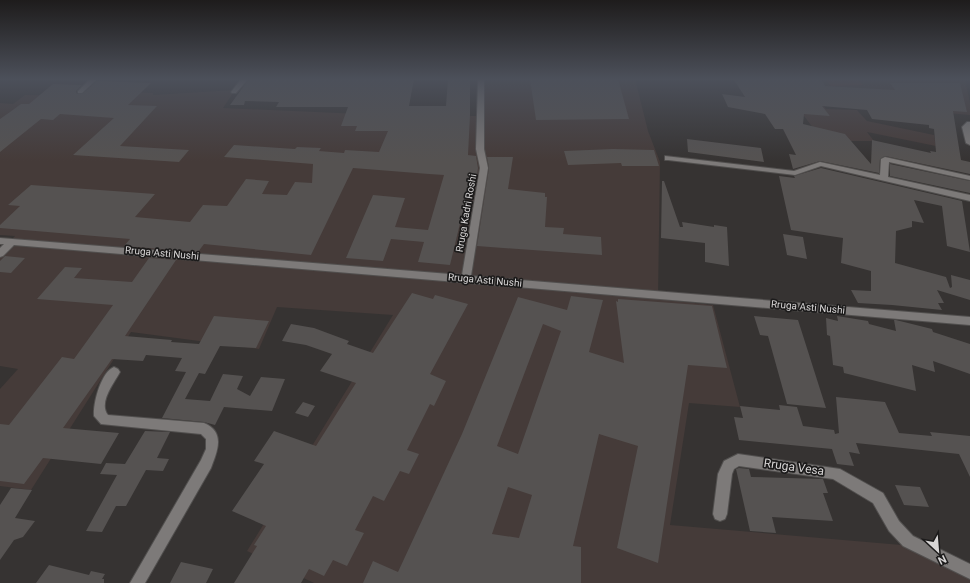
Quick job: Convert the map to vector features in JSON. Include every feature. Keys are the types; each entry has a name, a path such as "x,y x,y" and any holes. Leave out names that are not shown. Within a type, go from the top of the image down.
{"street":[{"name":"Rruga Kadri Roshi","path":"466,278 484,168 480,149 481,106"},
{"path":"970,124 966,127 970,143"},
{"path":"668,158 795,173 820,164 970,198"},
{"path":"884,179 885,158 970,178"},
{"name":"Rruga Asti Nushi","path":"0,241 466,278 970,321"},
{"path":"0,254 12,242"},
{"path":"114,372 100,395 98,409 100,416 105,420 204,430 212,437 212,449 206,464 137,583"},
{"name":"Rruga Vesa","path":"720,514 725,474 729,465 738,460 830,471 872,493 878,498 894,526 908,541 970,572"}],"shaded area":[{"path":"0,106 224,106 223,108 406,116 478,116 478,106 642,106 648,131 660,162 658,299 713,305 740,407 689,403 670,525 913,546 970,576 970,583 314,583 247,551 393,315 277,307 259,349 131,332 31,490 0,486 0,389 18,369 0,366 0,252 15,236 0,235"},
{"path":"797,106 823,106 826,109 857,110 867,121 934,135 936,146 867,132 874,141 823,141"},
{"path":"891,106 970,106 970,115 901,109"}],"building":[{"path":"18,106 157,106 120,146 189,150 179,162 73,155 114,118 60,114 53,120 41,119 0,152 0,119"},
{"path":"470,106 468,155 476,156 478,168 476,183 470,182 450,265 418,262 424,242 391,239 383,261 346,258 373,195 405,198 395,227 428,230 444,175 353,168 311,255 204,244 198,252 124,246 130,239 0,228 0,225 20,206 8,205 31,185 155,194 135,217 190,222 203,205 227,206 246,179 269,181 262,194 287,195 295,182 312,183 313,164 224,157 234,145 295,149 297,147 321,148 319,151 344,153 345,150 379,152 388,131 355,131 357,126 341,126 348,107 276,107"},
{"path":"534,106 625,106 629,119 536,120"},
{"path":"822,106 830,116 804,114 803,124 845,134 871,164 872,140 931,153 930,151 936,152 934,129 929,128 929,125 872,119 867,110 824,106 966,106 967,112 953,111 961,160 970,162 970,174 885,156 880,159 879,173 820,161 793,169 789,154 796,155 783,129 775,129 765,114 728,107"},
{"path":"687,139 761,148 764,162 688,152"},
{"path":"613,149 654,150 659,166 622,166 621,163 568,165 564,151"},
{"path":"487,157 513,157 508,189 545,193 545,197 547,197 545,227 564,228 563,234 601,237 602,255 477,246 489,168"},
{"path":"890,164 970,181 970,193 890,176"},
{"path":"821,168 962,201 970,252 947,246 942,206 914,200 924,223 912,221 912,227 896,231 895,263 946,277 950,288 952,287 951,275 970,280 970,300 937,290 944,303 938,303 942,310 858,303 851,290 871,291 871,271 841,263 843,238 791,230 779,176 795,178 794,176"},
{"path":"662,181 664,181 680,227 683,227 682,222 714,227 714,225 727,227 729,266 705,262 705,243 661,238"},
{"path":"783,234 803,237 807,259 787,255"},
{"path":"5,256 25,258 11,273 0,272 0,261"},
{"path":"149,258 176,260 125,336 199,344 214,316 269,321 256,348 220,346 205,374 199,373 185,399 210,401 223,374 243,376 237,389 250,396 261,377 285,379 272,411 224,407 215,425 204,422 162,418 186,372 175,371 182,358 146,355 143,361 112,359 63,428 119,433 101,464 43,458 24,484 0,481 0,424 9,425 62,357 74,359 113,305 37,299 65,267 82,268 74,278 132,282"},
{"path":"412,293 433,299 435,295 468,304 430,374 446,381 434,406 430,404 407,450 419,454 409,474 400,471 384,501 373,496 355,530 364,533 347,566 333,560 324,576 309,569 301,583 234,583 257,546 254,545 266,526 232,511 264,464 254,461 274,431 316,446 356,383 320,371 332,354 306,345 282,341 291,324 314,328 349,341 347,344 373,353"},
{"path":"571,296 603,300 589,352 624,363 616,301 618,302 618,299 712,306 727,368 688,365 658,563 617,548 638,446 599,434 573,546 581,547 581,583 363,583 373,561 398,572 462,434 518,297 567,310","holes":["543,324 561,331 518,454 497,446","508,487 532,495 519,538 492,534"]},
{"path":"754,316 798,320 826,408 787,404 768,336 760,335"},
{"path":"837,316 868,321 869,324 896,331 894,320 896,320 932,329 933,332 970,344 970,374 933,361 935,372 912,365 916,391 844,373 843,367 833,365 830,336 827,335 826,318 838,321"},
{"path":"836,397 885,402 899,433 932,436 930,432 970,436 970,477 959,454 856,443 860,454 849,452 854,466 837,464 832,449 739,440 734,417 743,418 740,406 780,410 779,405 797,407 803,426 834,430 835,434 839,433"},
{"path":"303,402 315,406 308,417 295,413"},
{"path":"145,431 170,432 157,458 169,459 163,471 146,470 126,506 116,506 102,532 86,531 117,475 100,474 106,463 125,464"},
{"path":"736,469 749,469 751,477 823,479 828,493 823,493 833,521 772,517 776,533 750,531"},
{"path":"895,485 920,487 929,507 904,505"},
{"path":"11,488 32,490 15,518 35,521 23,537 14,540 0,560 0,505"},
{"path":"181,562 213,569 206,583 170,583"},
{"path":"49,565 89,575 91,571 105,574 102,579 104,579 104,583 36,583"}]}
